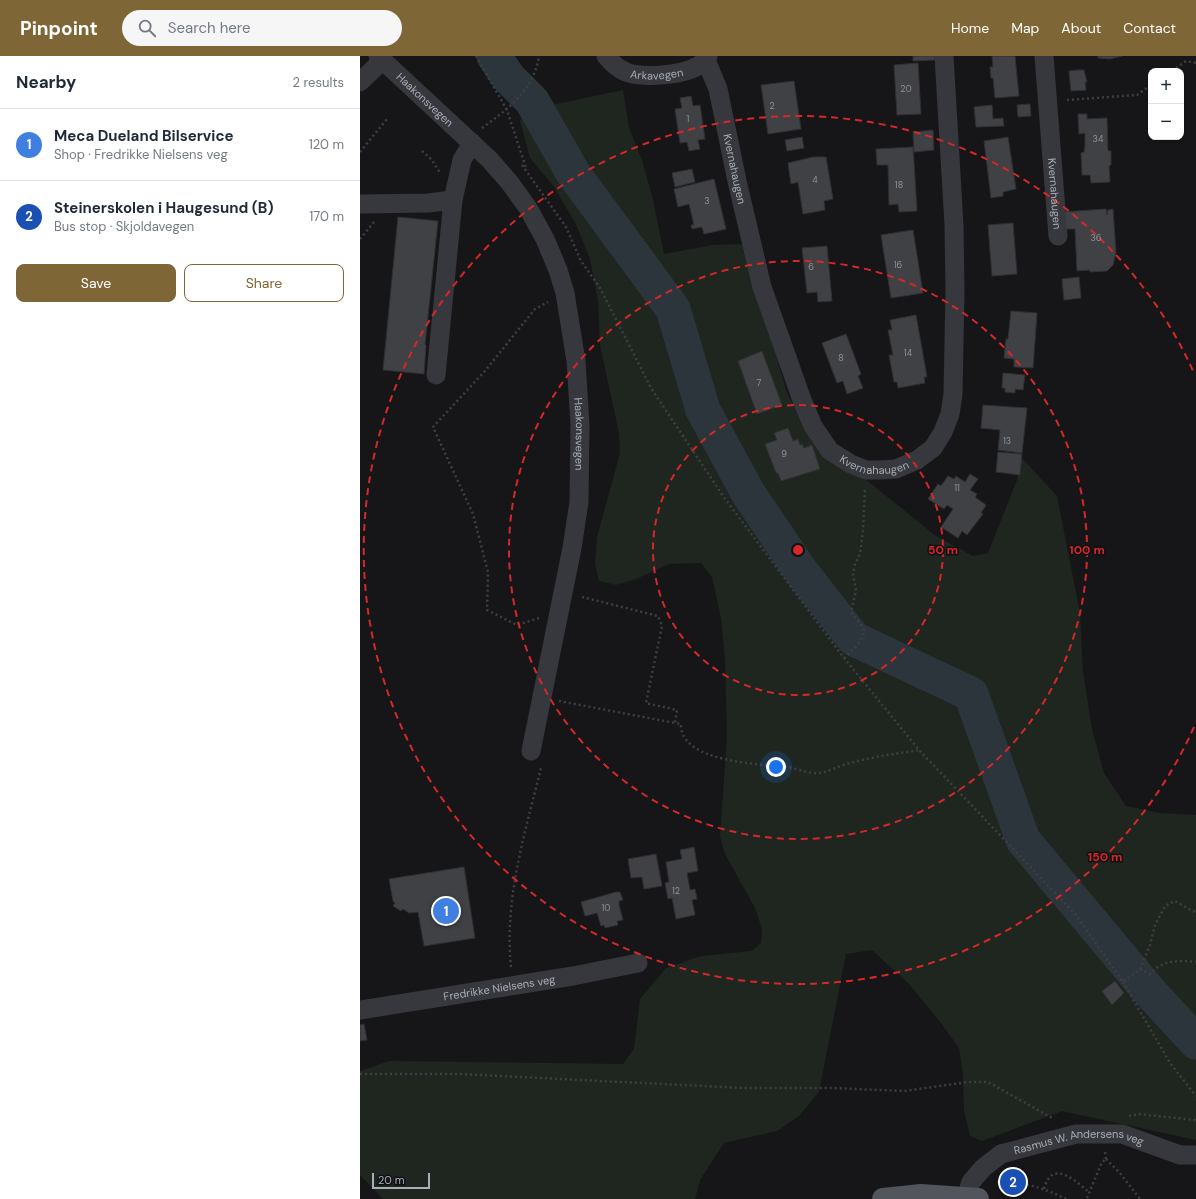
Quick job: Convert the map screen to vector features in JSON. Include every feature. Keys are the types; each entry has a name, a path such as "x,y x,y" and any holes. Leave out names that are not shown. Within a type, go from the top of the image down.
{"main road":[{"path":"883,1199 921,1195 972,1193"}],"street":[{"name":"Arkavegen","path":"606,56 610,61 625,72 642,75 668,74 692,68 707,58"},
{"name":"Kvernahaugen","path":"707,58 718,90 736,181 762,287 802,400 813,426 830,451 851,464 866,470 896,468 917,460 933,448 943,432 950,414 954,362 954,225 944,56"},
{"name":"Kvernahaugen","path":"1044,56 1058,236"},
{"path":"360,82 380,58"},
{"name":"Haakonsvegen","path":"380,58 477,136 490,160 510,183 528,208 545,239 558,270 565,293 576,361 581,471 578,509 559,613 536,758"},
{"path":"436,375 448,200 462,160 477,136"},
{"path":"360,204 448,200"},
{"name":"Fredrikke Nielsens veg","path":"360,1010 638,963"},
{"name":"Rasmus W. Andersens veg","path":"972,1193 983,1168 1001,1154 1076,1134 1122,1134 1180,1155 1196,1155"}],"path":[{"path":"476,56 507,110 526,169 566,227 581,261 600,288 651,388 723,496 844,658 919,750 1076,915 1123,982 1170,1063 1196,1096"},
{"path":"477,136 507,110 528,87 537,69 539,56"},
{"path":"1176,68 1186,61 1196,63"},
{"path":"1047,102 1137,95 1148,87"},
{"path":"360,152 387,119"},
{"path":"422,151 432,160 440,172 448,200"},
{"path":"581,261 565,293 535,309 485,371 433,427 474,514 488,572 487,610 517,624 559,613 577,596 658,616 662,626 646,703 677,710 675,723"},
{"path":"844,658 854,650 862,636 865,634 864,630 851,612 856,592 853,574 855,564 860,554 863,531 866,470"},
{"path":"559,701 681,724 681,731 688,742 723,760 790,767 818,773 848,764 919,750"},
{"path":"513,985 509,943 513,883 536,758"},
{"path":"1123,982 1140,969 1150,945 1155,925 1165,906 1175,901 1196,913"},
{"path":"1140,969 1150,974 1156,967 1165,963 1182,960 1196,962"},
{"path":"360,1074 460,1074 736,1088 831,1088 904,1091 968,1082 988,1082 1052,1118 1076,1134"},
{"path":"1109,1134 1117,1122 1126,1116 1140,1114 1174,1119 1194,1120 1196,1118"},
{"path":"1087,1198 1102,1162 1106,1159 1119,1172 1140,1199"},
{"path":"1044,1189 1050,1178 1055,1174 1063,1173 1072,1178 1089,1192"},
{"path":"972,1193 1015,1181 1044,1189 1066,1199"}],"shaded area":[{"path":"623,90 629,128 642,160 652,196 664,254 713,245 745,244 765,308 775,352 787,393 824,459 864,478 936,536 973,556 988,553 1017,480 1021,457 1057,496 1080,613 1083,671 1092,729 1104,773 1126,806 1160,813 1196,815 1196,1140 1062,1111 982,1141 970,1136 964,1111 963,1074 959,1048 941,1023 909,984 872,950 846,954 819,1092 799,1116 777,1131 724,1143 700,1180 695,1199 383,1199 360,1175 360,1071 389,1061 623,1064 634,1049 640,999 666,968 701,956 752,951 761,943 762,929 755,908 725,854 720,836 727,737 725,659 721,618 712,577 701,563 669,564 636,579 616,585 599,581 595,564 597,537 620,453 619,433 600,345 598,301 590,259 576,224 552,184 530,158 520,121 524,111"}],"building":[{"path":"913,56 934,56 935,60 913,61"},
{"path":"992,56 1015,56 1019,96 995,98 993,78 991,78 990,67 993,67"},
{"path":"1098,56 1122,56 1110,59 1098,58"},
{"path":"918,63 921,114 897,115 894,65"},
{"path":"1084,70 1087,82 1085,82 1086,90 1071,91 1069,71"},
{"path":"794,81 801,129 768,134 761,85"},
{"path":"691,96 693,106 700,105 705,139 698,140 700,149 689,151 687,142 680,143 675,109 682,108 680,98"},
{"path":"1030,104 1031,116 1018,117 1017,105"},
{"path":"992,105 993,119 1003,118 1004,126 976,127 974,107"},
{"path":"1078,114 1087,114 1087,119 1107,118 1108,151 1111,151 1111,165 1109,166 1110,182 1091,183 1090,175 1082,175 1081,153 1084,152 1085,133 1079,134"},
{"path":"933,130 934,150 914,152 913,132"},
{"path":"802,137 804,148 787,151 785,140"},
{"path":"1008,137 1016,189 1003,192 1003,196 991,198 984,141"},
{"path":"913,147 917,211 899,212 898,204 889,205 888,165 877,165 876,149"},
{"path":"813,157 826,157 833,199 824,201 825,210 803,214 798,182 791,184 788,163"},
{"path":"692,169 695,182 675,187 672,173"},
{"path":"714,179 726,229 704,234 702,227 692,229 691,225 694,225 689,204 678,207 674,189"},
{"path":"1106,209 1107,215 1108,210 1113,209 1116,253 1113,265 1107,271 1077,271 1075,229 1064,229 1062,212"},
{"path":"398,217 438,221 425,345 424,374 383,370"},
{"path":"1013,223 1017,274 992,276 988,225"},
{"path":"913,230 923,293 891,298 881,235"},
{"path":"827,246 832,301 818,302 817,292 807,293 802,248"},
{"path":"1079,277 1081,298 1064,300 1062,279"},
{"path":"1011,311 1037,313 1033,368 1014,367 1014,359 1004,358"},
{"path":"916,315 927,377 924,377 925,383 898,388 897,382 894,382 889,355 893,355 888,330 892,330 890,320"},
{"path":"846,334 861,374 858,376 863,388 847,394 843,381 837,383 822,343"},
{"path":"762,351 782,405 757,414 738,361"},
{"path":"1003,373 1025,375 1023,390 1015,389 1015,393 1005,392 1005,388 1002,388"},
{"path":"983,405 1027,408 1022,453 998,450 1000,430 981,428"},
{"path":"788,428 793,441 798,439 800,445 802,444 804,448 812,445 820,469 781,481 778,473 776,473 765,444 777,440 774,433"},
{"path":"998,452 1022,454 1020,475 996,472"},
{"path":"970,474 978,479 970,490 977,494 975,497 986,505 981,513 983,514 967,535 962,531 958,538 941,527 953,509 947,505 944,509 928,499 938,484 941,486 948,476 954,479 956,476 965,482"},
{"path":"694,847 698,871 687,873 690,890 695,889 697,899 692,900 695,915 676,919 672,898 668,899 665,883 669,882 666,862 682,859 680,850"},
{"path":"656,854 662,886 644,889 642,877 631,878 628,859"},
{"path":"464,867 475,938 424,946 418,912 409,913 403,909 401,911 393,906 395,903 393,901 389,879"},
{"path":"620,892 623,900 619,901 619,905 623,920 617,921 618,925 605,928 604,925 601,926 597,913 585,916 581,902"},
{"path":"1115,981 1124,993 1112,1005 1102,991"},
{"path":"364,1024 367,1040 360,1041 360,1025"}],"waterway":[{"path":"494,56 508,77 532,101 573,173 673,309 703,410 748,493 800,570 854,639 971,694 1023,840 1149,991 1196,1042"}],"place":[{"name":"Meca Dueland Bilservice","path":"446,911"},
{"name":"Steinerskolen i Haugesund (B)","path":"1013,1182"}]}
